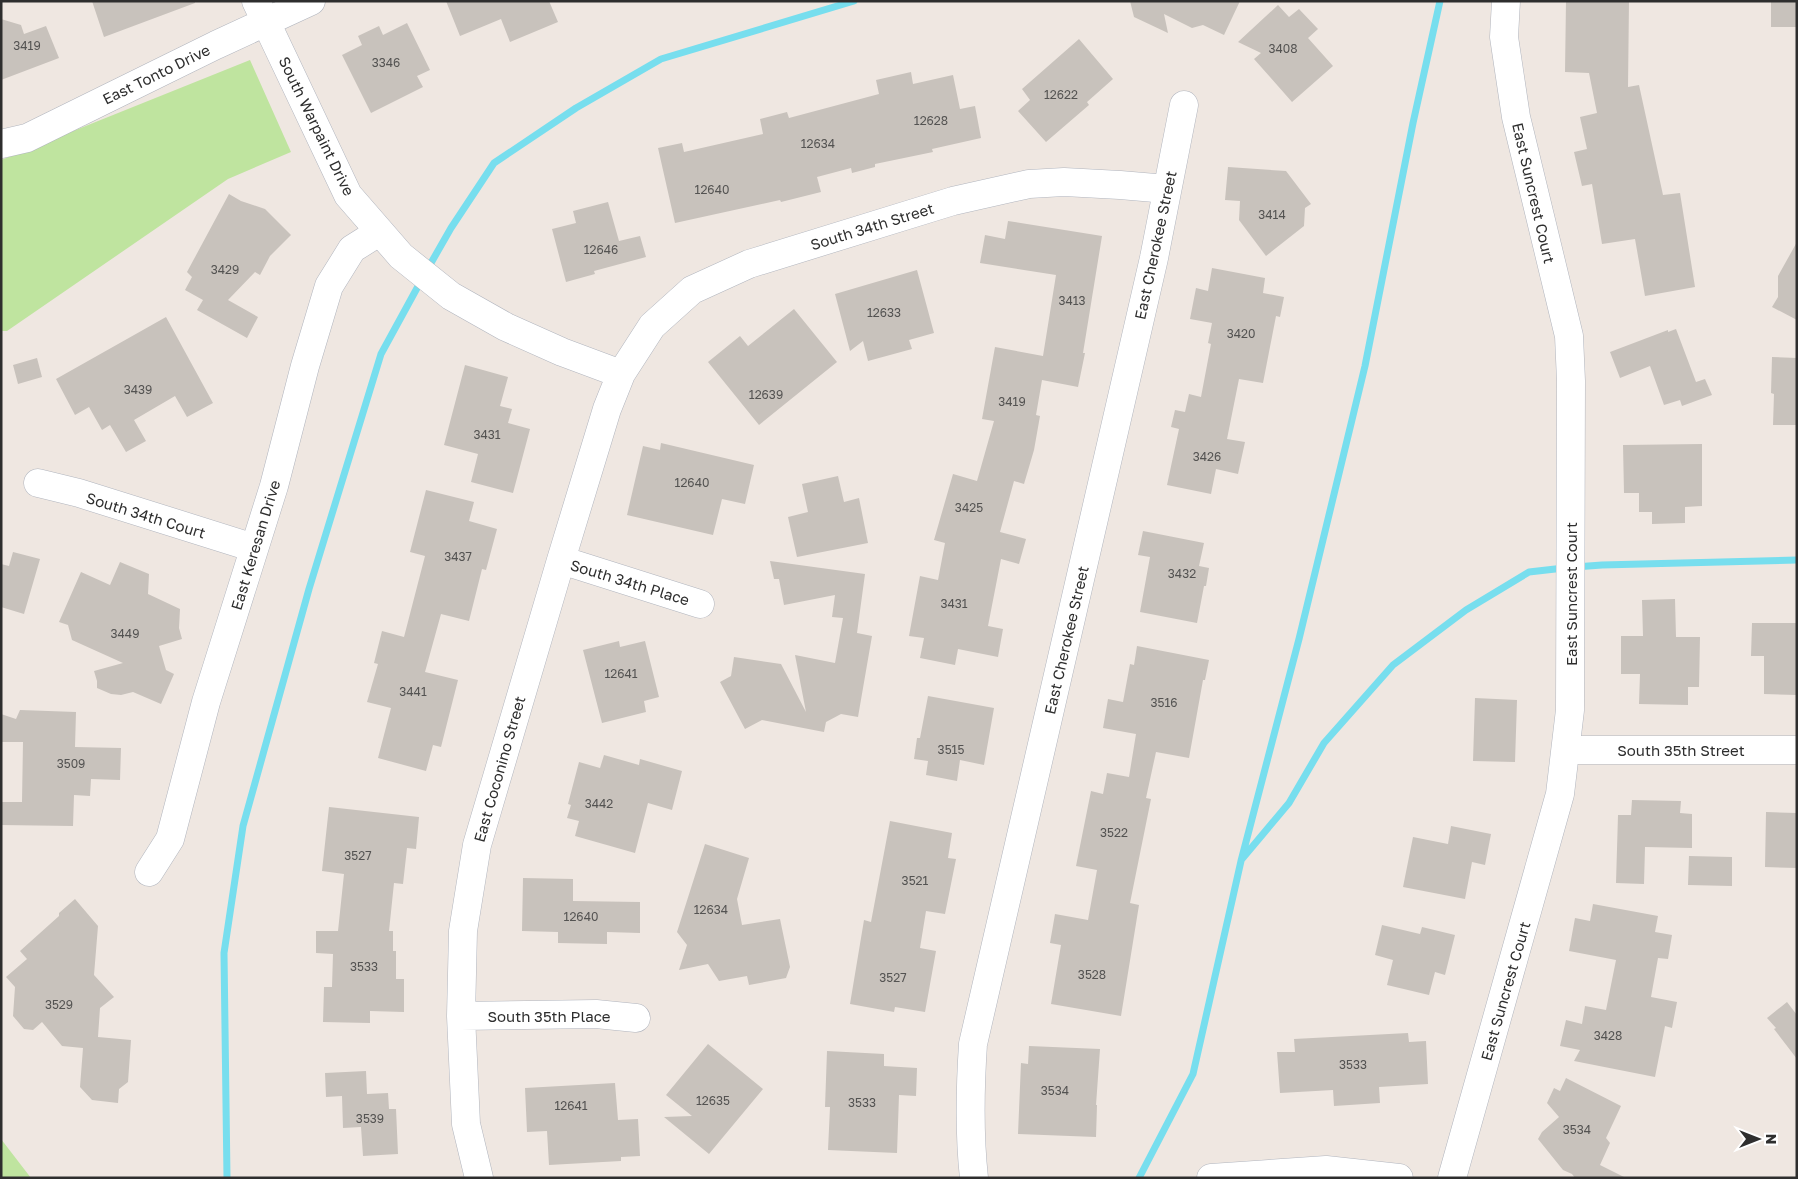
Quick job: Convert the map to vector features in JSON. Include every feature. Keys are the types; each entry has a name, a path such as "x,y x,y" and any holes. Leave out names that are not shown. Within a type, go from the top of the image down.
{"street":[{"name":"East Tonto Drive","path":"1,144 27,138 207,49 262,12 311,1"},
{"name":"East Suncrest Court","path":"1452,1178 1560,794 1570,710 1571,381 1568,336 1516,118 1504,37 1506,1"},
{"name":"South Warpaint Drive","path":"262,12 348,195 401,256 451,296 506,327 562,352 621,374"},
{"name":"East Cherokee Street","path":"974,1178 970,1150 970,1090 973,1044 1151,267 1184,105"},
{"name":"South 34th Street","path":"621,374 652,326 692,290 748,264 953,201 1029,184 1064,182 1167,190"},
{"name":"East Keresan Drive","path":"149,872 170,839 206,702 274,486 305,366 329,286 352,249 379,232"},
{"name":"East Coconino Street","path":"479,1178 466,1124 461,1016 463,931 477,845 607,409 621,374"},
{"name":"South 34th Court","path":"38,483 79,493 254,548"},
{"name":"South 34th Place","path":"561,560 700,604"},
{"name":"South 35th Street","path":"1566,750 1797,750"},
{"name":"South 35th Place","path":"461,1016 596,1014 636,1018"},
{"path":"1211,1178 1326,1170 1399,1178"}],"green space":[{"path":"250,60 291,152 228,179 7,331 1,331 1,160"},
{"path":"1,1139 31,1178 1,1178"}],"building":[{"path":"92,1 195,1 195,3 104,37"},
{"path":"446,1 549,1 558,22 510,42 501,19 460,36"},
{"path":"1130,1 1240,1 1224,35 1203,25 1192,28 1164,14 1168,33 1134,17"},
{"path":"1566,1 1629,1 1628,87 1639,85 1663,195 1680,193 1695,287 1645,296 1635,239 1602,244 1592,184 1582,186 1574,152 1587,149 1580,117 1597,113 1589,73 1565,72"},
{"path":"1771,1 1797,1 1797,27 1771,27"},
{"path":"1278,5 1289,17 1299,9 1318,29 1308,38 1333,66 1292,102 1254,59 1261,53 1238,42"},
{"path":"1,19 21,25 24,34 46,26 59,58 1,80"},
{"path":"407,23 430,70 417,76 423,87 371,113 342,55 362,45 358,36 379,26 383,35"},
{"path":"1079,39 1113,79 1087,102 1089,105 1046,142 1018,111 1030,100 1022,89"},
{"path":"911,72 913,84 953,75 960,109 975,106 981,138 932,149 933,152 875,164 875,167 852,173 851,168 817,177 821,192 675,223 658,148 682,143 684,152 763,134 760,119 787,112 789,118 879,94 876,80"},
{"path":"1228,167 1286,171 1311,204 1305,208 1304,226 1266,256 1239,220 1240,201 1225,200"},
{"path":"229,194 241,201 265,209 291,235 270,256 260,275 255,272 228,300 258,317 247,338 197,310 203,300 185,290 192,277 187,272"},
{"path":"608,202 619,241 640,236 646,257 594,271 595,274 566,282 552,229 576,223 573,211"},
{"path":"1008,221 1102,236 1083,353 1085,353 1078,387 1042,380 1036,415 1040,416 1034,450 1024,484 1014,481 1000,532 1026,539 1019,564 1001,559 988,626 1003,629 998,657 958,649 955,665 920,658 924,638 909,636 920,576 938,580 945,543 934,540 953,474 977,481 994,421 982,419 995,347 1043,356 1056,275 980,263 985,235 1005,239"},
{"path":"1797,242 1797,320 1772,307 1778,297 1778,276"},
{"path":"1212,268 1265,278 1263,293 1284,297 1280,317 1276,316 1263,383 1239,379 1227,439 1245,442 1238,474 1216,469 1211,494 1167,485 1179,429 1171,427 1175,410 1185,412 1189,394 1201,397 1211,344 1208,343 1212,323 1190,319 1196,288 1208,291"},
{"path":"917,270 934,333 909,340 912,349 868,361 863,341 850,351 835,294"},
{"path":"794,309 837,362 759,425 708,362 740,336 748,346"},
{"path":"166,317 213,403 187,417 175,396 134,420 146,441 126,452 110,425 102,430 89,407 75,415 56,379"},
{"path":"1676,329 1696,382 1705,379 1712,395 1682,406 1680,400 1664,405 1650,366 1620,378 1610,352 1668,330 1668,332"},
{"path":"1772,357 1797,358 1797,425 1773,425 1774,394 1771,393"},
{"path":"37,358 42,377 18,384 13,365"},
{"path":"465,365 508,377 500,406 512,409 508,423 530,429 513,493 471,482 478,454 444,445"},
{"path":"661,443 754,465 745,504 722,499 713,535 627,515 643,446 660,450"},
{"path":"1702,444 1702,506 1685,507 1685,523 1652,524 1652,512 1639,512 1639,493 1624,493 1623,445"},
{"path":"838,476 844,502 859,498 868,543 797,557 788,517 808,512 802,484"},
{"path":"426,490 474,502 469,521 497,529 486,570 482,569 469,621 441,614 425,672 458,680 441,747 433,745 426,771 378,758 391,708 367,702 378,664 374,663 382,631 404,637 425,556 410,552"},
{"path":"1143,531 1204,543 1199,566 1209,568 1197,623 1140,612 1150,557 1138,555"},
{"path":"13,552 40,559 24,614 1,607 1,564 9,566"},
{"path":"770,561 865,574 857,633 872,636 858,717 841,714 826,722 824,732 762,720 745,729 720,682 731,676 734,657 781,664 806,712 795,655 835,663 843,618 832,617 835,595 784,605 779,579 774,579"},
{"path":"120,562 149,574 148,594 180,609 179,628 182,639 159,646 166,670 174,674 161,704 133,692 121,695 111,694 97,688 94,671 123,663 72,640 68,625 59,622 81,572 110,585"},
{"path":"1675,599 1676,637 1700,637 1699,687 1688,687 1688,705 1639,704 1640,674 1621,674 1621,636 1643,636 1642,600"},
{"path":"1752,623 1797,623 1797,695 1764,694 1764,656 1751,656"},
{"path":"619,641 620,647 645,641 659,697 644,701 646,712 602,723 583,650"},
{"path":"1137,646 1209,660 1205,680 1203,680 1189,758 1156,752 1146,798 1151,799 1130,903 1139,905 1121,1016 1051,1004 1061,945 1050,943 1055,914 1088,920 1097,870 1076,866 1091,791 1103,794 1107,773 1129,777 1136,734 1103,728 1108,699 1123,702 1130,664 1134,665"},
{"path":"928,696 994,708 984,765 960,760 957,781 926,775 928,761 914,759 917,738 920,738"},
{"path":"1475,698 1517,700 1515,762 1473,761"},
{"path":"20,710 76,712 75,747 121,748 120,780 91,779 90,796 74,795 73,826 1,825 1,802 22,802 23,742 1,742 1,714 16,719"},
{"path":"604,755 639,765 640,759 682,771 672,810 648,803 635,853 575,836 579,821 567,818 571,805 568,804 579,762 600,768"},
{"path":"1632,800 1681,801 1680,813 1692,814 1692,848 1645,847 1644,884 1616,883 1618,815 1631,815"},
{"path":"329,807 419,817 416,849 407,848 403,884 394,883 389,931 393,931 393,951 396,951 396,979 404,979 404,1012 370,1011 370,1023 323,1022 324,987 332,987 333,954 316,953 316,931 338,931 344,874 322,871"},
{"path":"1766,812 1797,813 1797,868 1765,867"},
{"path":"890,821 952,833 948,858 956,859 945,914 926,911 920,948 936,951 925,1012 895,1007 894,1012 850,1004 864,920 871,922"},
{"path":"1451,826 1491,834 1485,865 1472,862 1465,899 1403,887 1413,837 1448,844"},
{"path":"705,844 749,858 737,899 742,925 780,919 790,967 786,978 749,985 747,976 719,981 708,964 679,970 687,945 677,932"},
{"path":"1689,856 1732,857 1732,886 1688,885"},
{"path":"523,878 573,879 573,901 640,902 640,933 607,932 607,944 558,943 558,932 522,931"},
{"path":"75,899 98,926 94,975 114,997 100,1008 98,1037 131,1040 128,1082 119,1089 118,1103 92,1100 80,1087 83,1048 62,1046 42,1022 33,1030 24,1029 13,1016 15,987 6,977 27,959 20,951"},
{"path":"1593,904 1658,916 1655,932 1672,935 1668,959 1658,958 1651,997 1677,1002 1672,1028 1665,1026 1655,1077 1574,1061 1580,1050 1560,1046 1566,1020 1582,1024 1585,1006 1606,1010 1616,960 1569,951 1575,918 1590,921"},
{"path":"1382,925 1420,934 1422,927 1455,935 1445,975 1435,972 1429,995 1387,985 1393,960 1375,955"},
{"path":"1787,1002 1797,1015 1797,1059 1767,1018"},
{"path":"1408,1033 1409,1042 1426,1041 1428,1084 1379,1087 1380,1103 1334,1106 1333,1090 1280,1093 1277,1052 1295,1052 1294,1039"},
{"path":"708,1044 763,1089 709,1154 664,1117 692,1116 666,1095"},
{"path":"1029,1046 1100,1049 1096,1137 1018,1134 1021,1063 1028,1064"},
{"path":"827,1051 884,1054 884,1066 917,1068 916,1096 899,1095 897,1153 828,1150 830,1107 825,1107"},
{"path":"366,1071 367,1094 388,1093 389,1109 396,1109 398,1154 363,1156 361,1127 343,1128 342,1096 326,1097 325,1073"},
{"path":"1566,1078 1621,1106 1606,1138 1610,1143 1600,1165 1626,1178 1575,1178 1572,1174 1563,1170 1538,1139 1542,1132 1559,1117 1547,1103 1554,1088 1560,1091"},
{"path":"615,1083 618,1120 638,1119 640,1156 621,1157 621,1161 549,1165 547,1131 527,1132 525,1088"}],"waterway":[{"path":"427,270 451,228 494,163 576,108 661,59 854,1"},
{"path":"1139,1178 1193,1074 1241,861 1299,639 1365,366 1413,123 1440,1"},
{"path":"227,1178 224,953 243,826 309,589 381,354 422,279"},
{"path":"1575,567 1797,560"},
{"path":"1242,859 1289,803 1324,743 1393,665 1466,610 1529,572 1564,568"}]}
